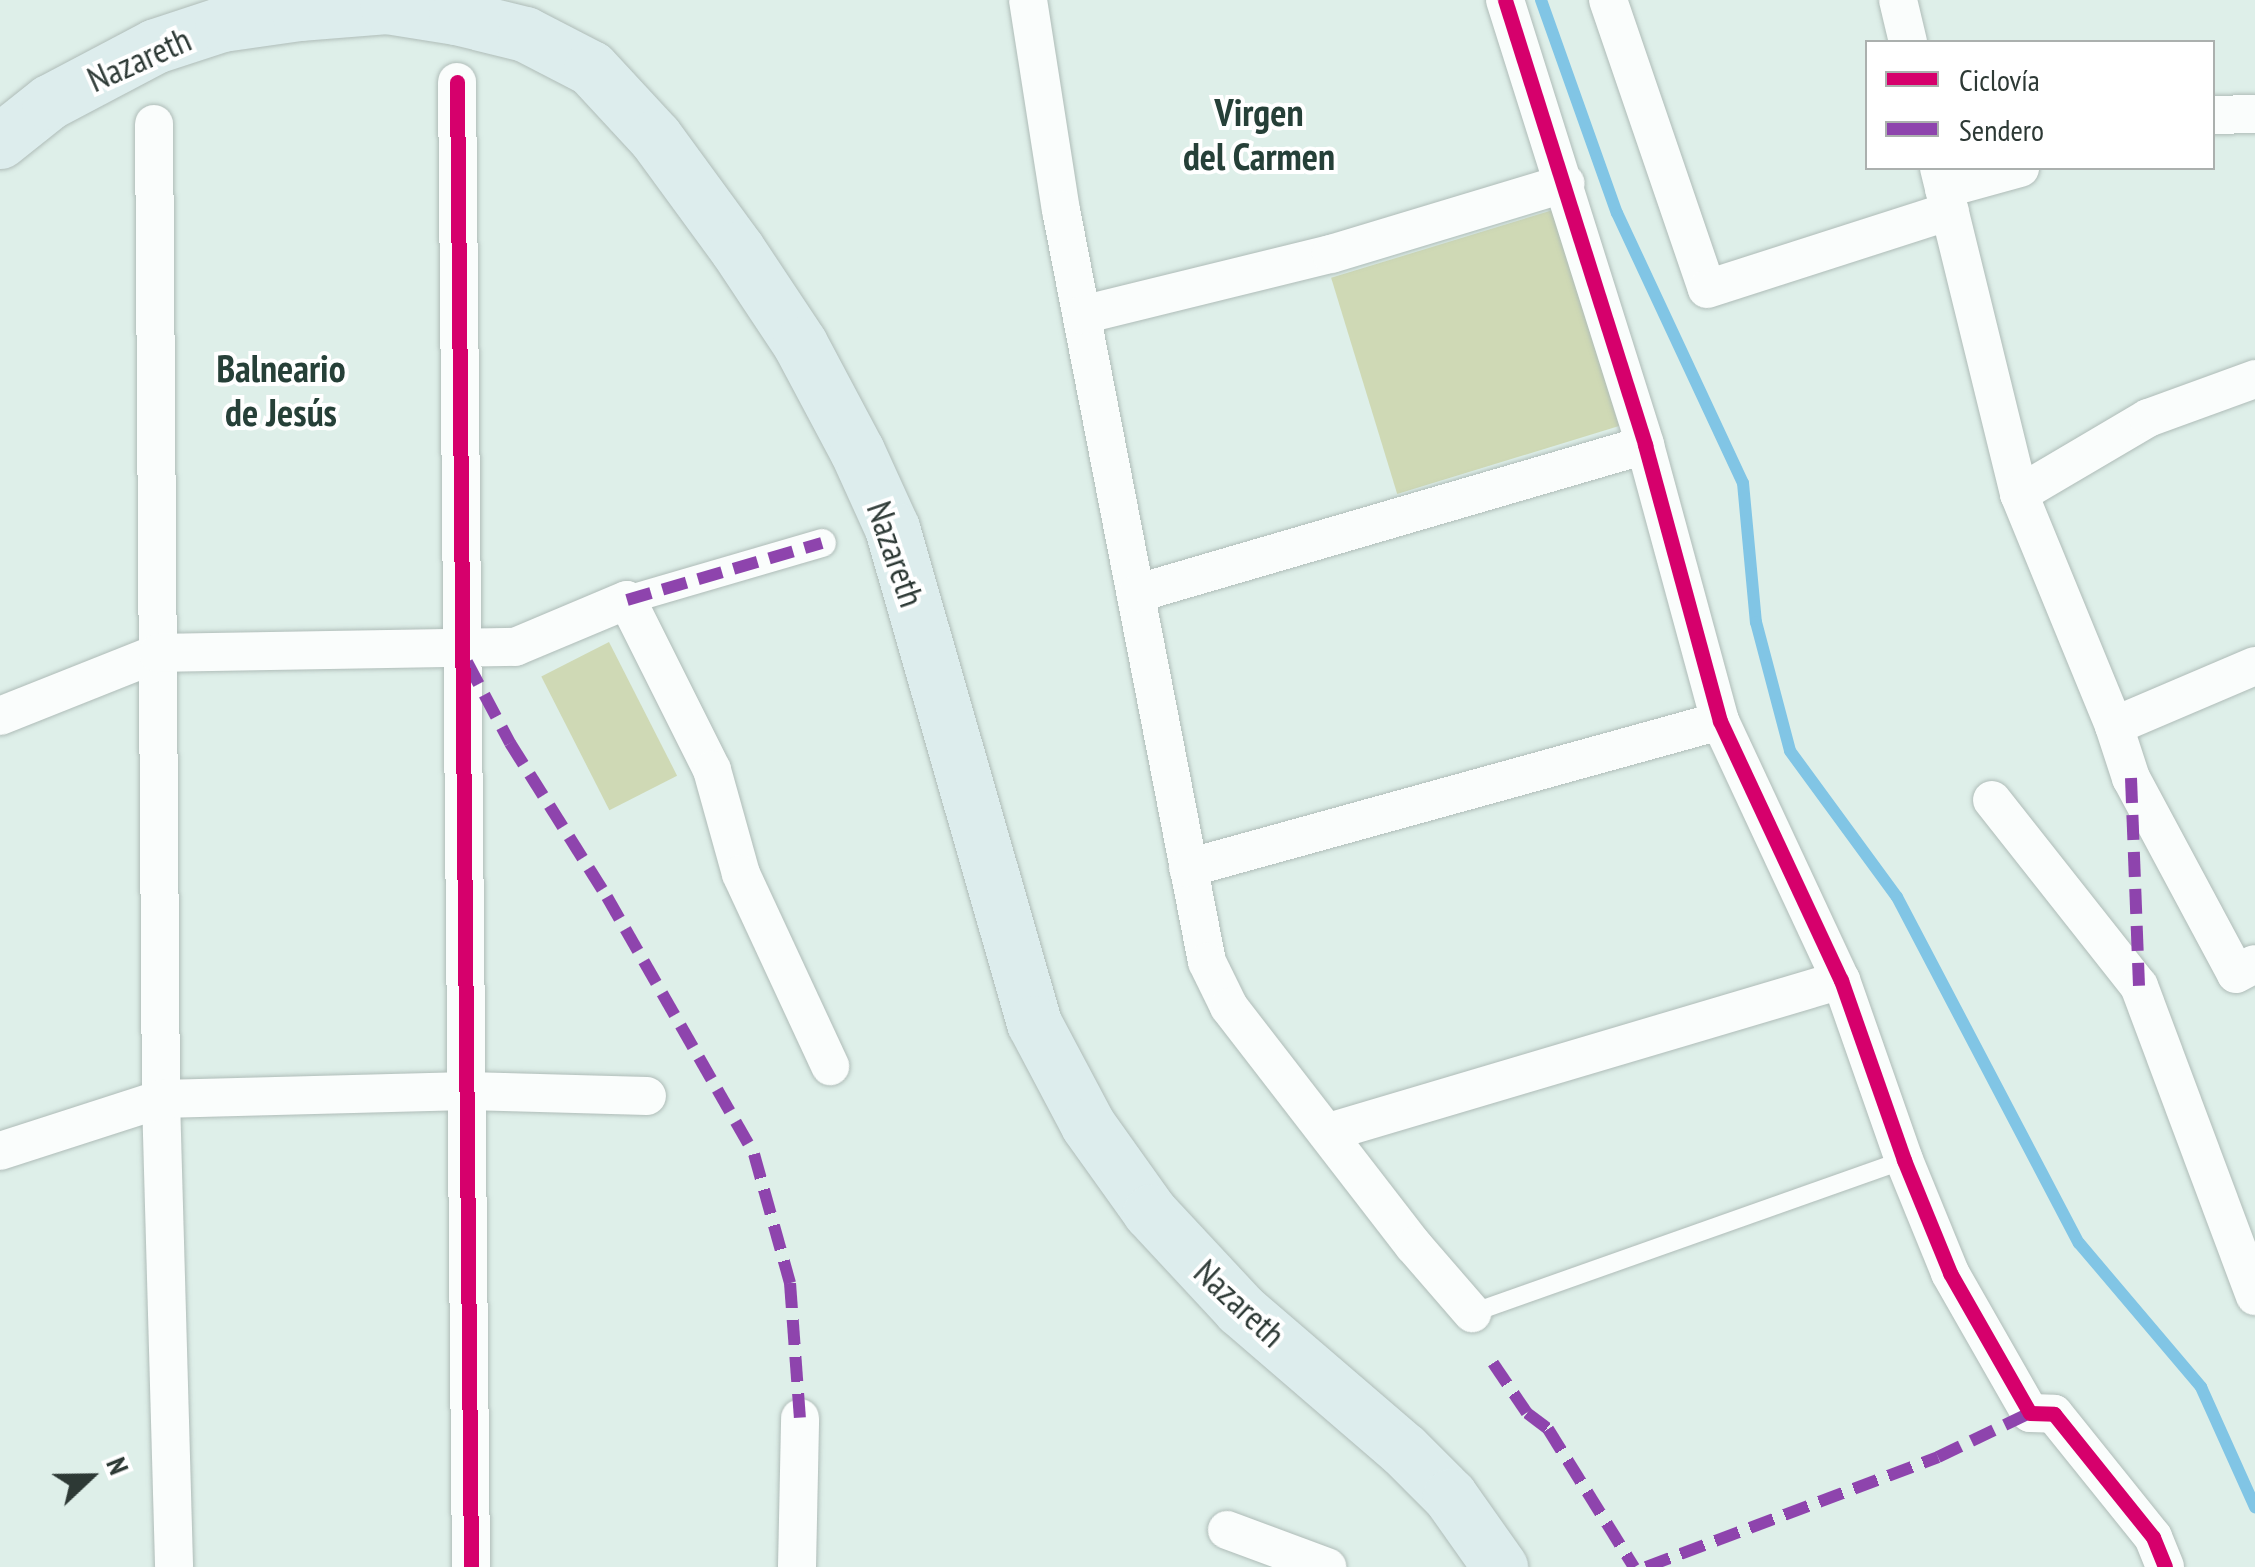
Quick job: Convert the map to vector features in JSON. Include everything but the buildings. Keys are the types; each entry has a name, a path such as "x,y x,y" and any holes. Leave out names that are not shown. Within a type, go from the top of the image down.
{"main road":[{"name":"Nazareth","path":"0,140 49,102 155,46 222,24 298,12 387,6 456,17 525,34 591,68 655,137 736,249 800,344 856,451 892,528 1034,1023 1088,1125 1150,1212 1240,1309 1404,1450 1450,1496 1500,1567"}],"street":[{"path":"1028,0 1082,315 1208,962 1229,1007 1414,1246 1472,1313"},
{"path":"1505,0 1566,183 1645,445 1720,721 1841,980 1904,1160 1950,1272 2030,1413 2054,1414 2122,1494 2152,1537 2165,1567"},
{"path":"1608,0 1707,289 1944,189 2013,170"},
{"path":"1898,0 1908,40"},
{"path":"458,82 470,1567"},
{"path":"2215,116 2255,114"},
{"path":"154,124 161,1100 174,1567"},
{"path":"1082,315 1331,254 1566,183"},
{"path":"1944,189 2019,494 2114,726 2131,778 2236,974 2255,964"},
{"path":"2019,494 2148,418 2255,379"},
{"path":"1138,593 1645,445"},
{"path":"0,716 158,654 516,647 627,600 822,543"},
{"path":"627,600 712,770 741,874 830,1066"},
{"path":"2114,726 2255,666"},
{"path":"1188,868 1720,721"},
{"path":"1992,800 2139,986 2255,1296"},
{"path":"1329,1132 1841,980"},
{"path":"0,1151 161,1100 468,1091 648,1096"},
{"path":"796,1567 800,1418"},
{"path":"1227,1530 1327,1567"}],"lane":[{"path":"1472,1313 1904,1160"}],"green space":[{"path":"1553,210 1619,426 1397,494 1331,278"},
{"path":"609,642 677,776 609,810 541,677"}],"waterway":[{"path":"1541,0 1617,213 1743,483 1756,622 1790,751 1897,897 2079,1243 2201,1387 2255,1507"}],"marked path":[{"path":"627,600 822,543"},
{"path":"467,662 510,743 607,897 754,1154 790,1283 800,1418"},
{"path":"2131,778 2139,986"},
{"path":"1493,1363 1527,1413 1548,1429 1634,1567"},
{"path":"1646,1567 1938,1457 2030,1413"}],"cycle path":[{"path":"1505,0 1645,445 1720,721 1841,980 1904,1160 1950,1273 2030,1413 2054,1414 2153,1537 2165,1567"},
{"path":"457,82 471,1567"}],"district":[{"name":"Virgen del Carmen","path":"1259,134"},
{"name":"Balneario de Jesús","path":"281,390"}]}
